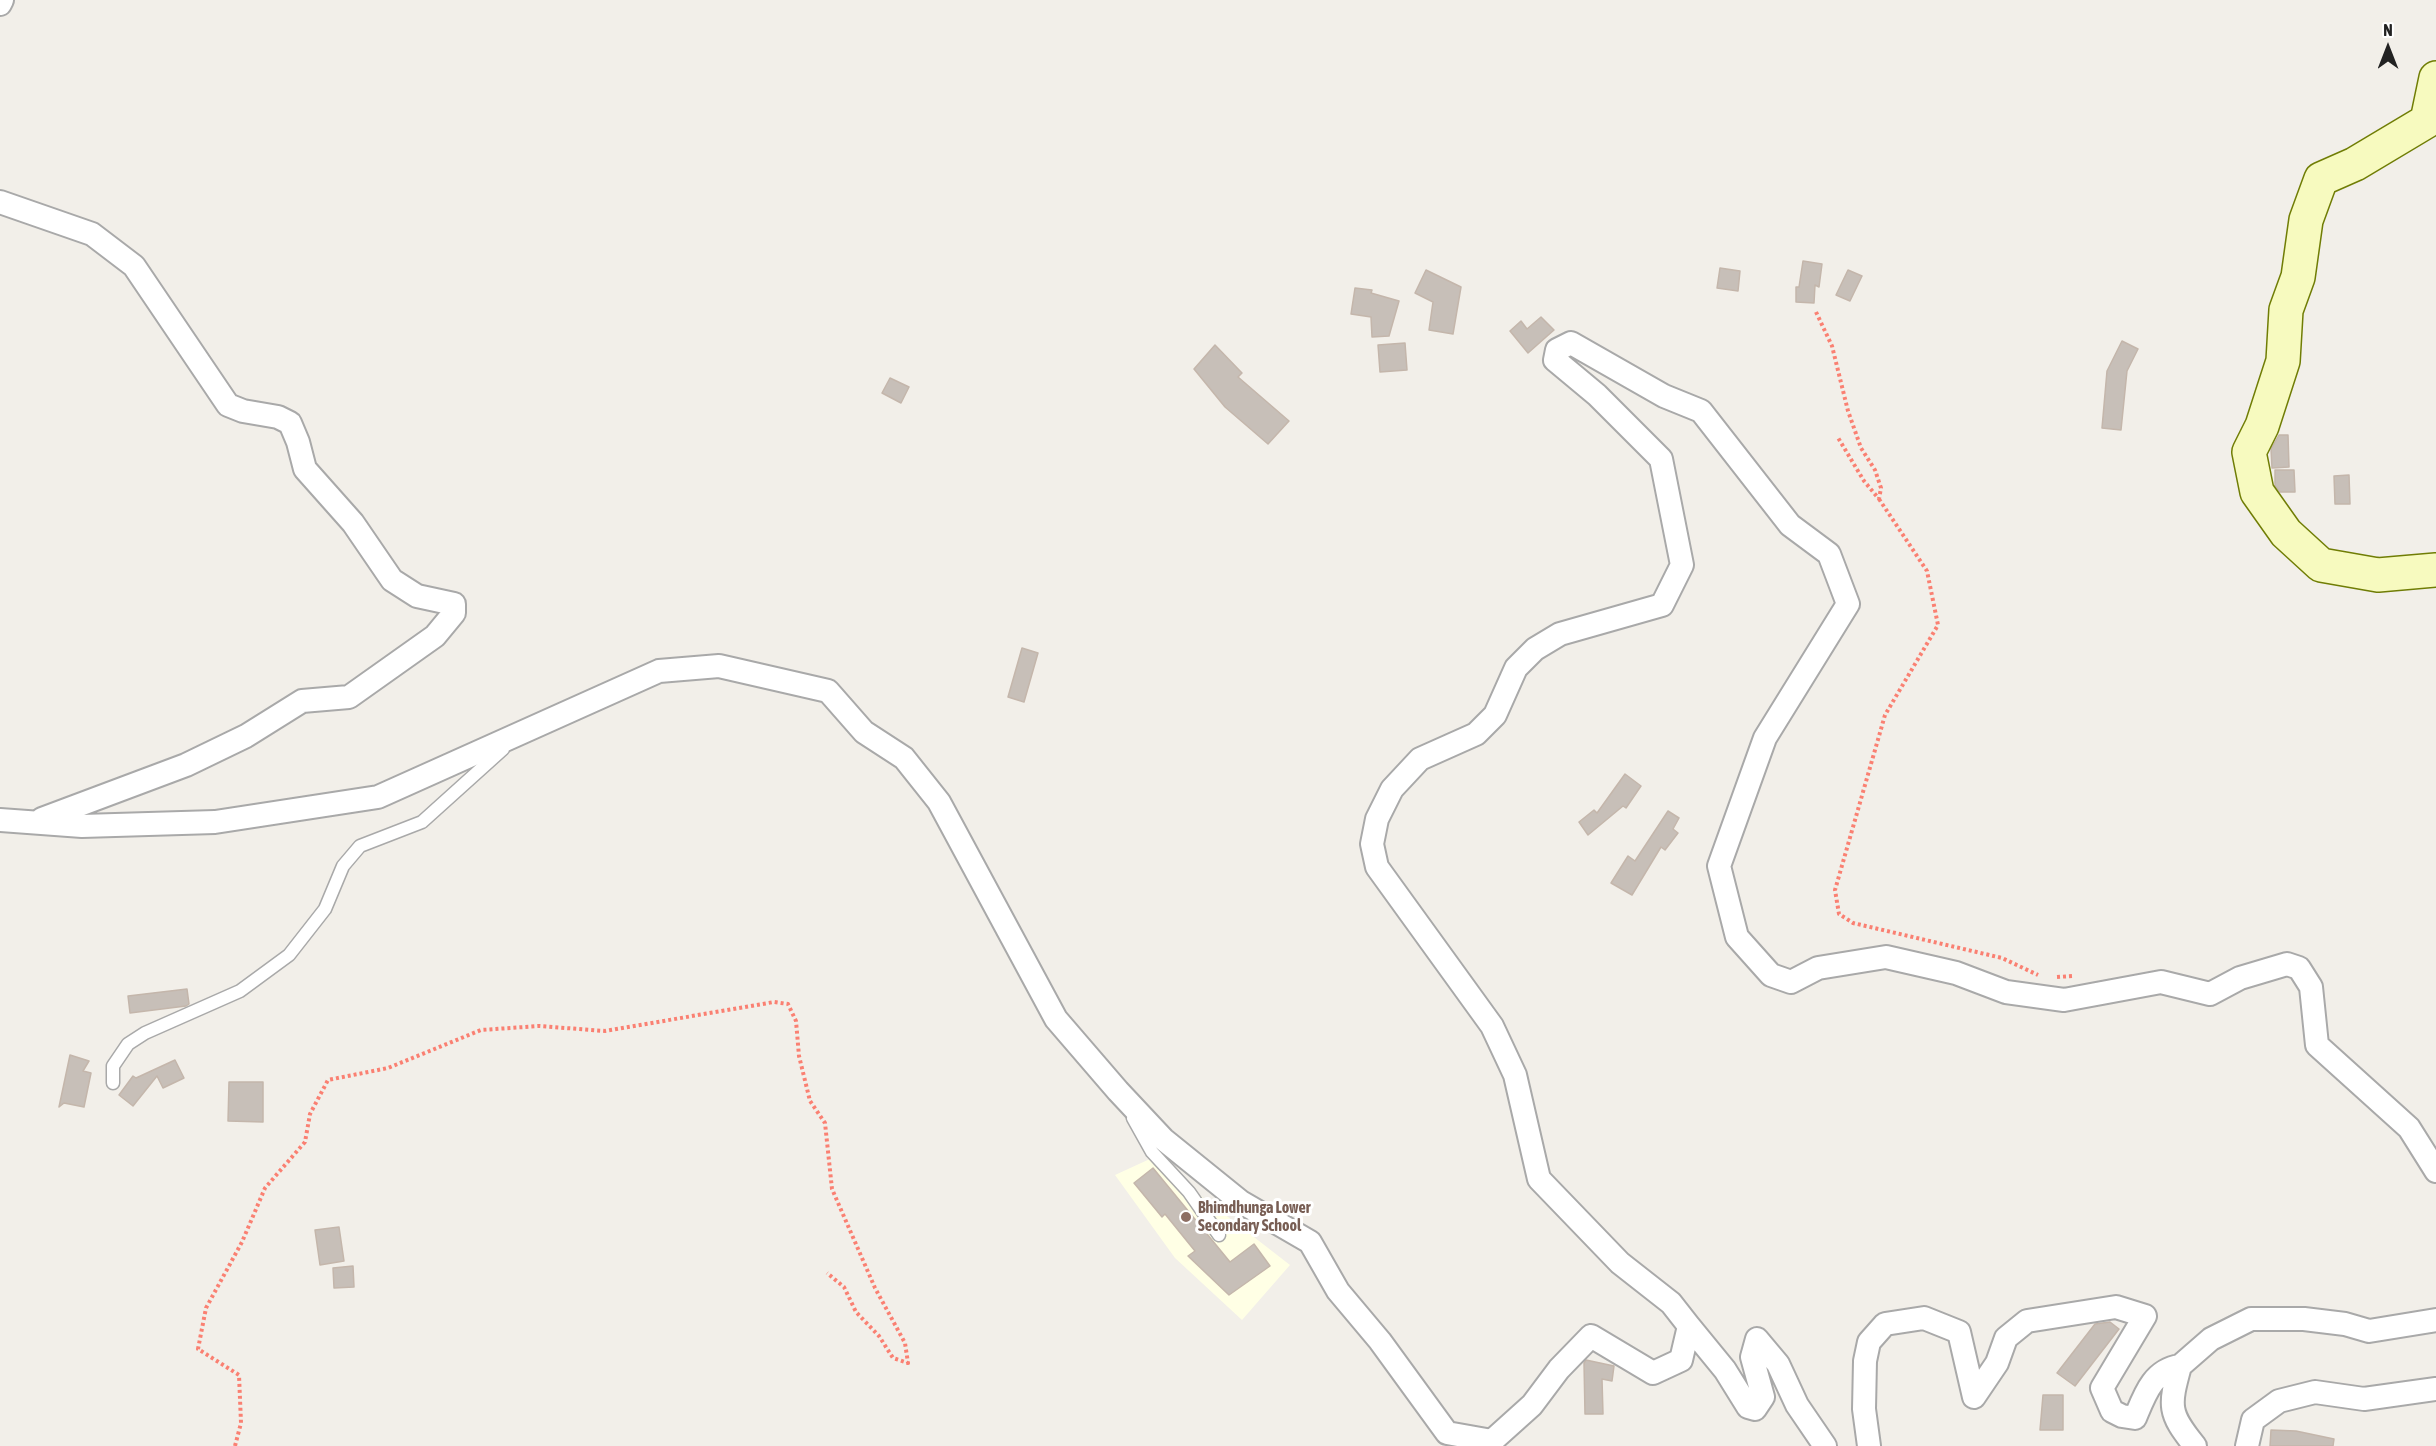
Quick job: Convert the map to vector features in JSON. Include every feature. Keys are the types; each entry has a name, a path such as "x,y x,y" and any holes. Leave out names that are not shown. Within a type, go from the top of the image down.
{"main road":[{"path":"2436,78 2427,121 2355,164 2321,179 2306,220 2298,277 2286,310 2283,361 2262,426 2249,452 2257,492 2286,532 2321,565 2378,576 2436,570"}],"street":[{"path":"0,4 2,0"},
{"path":"0,202 92,234 134,266 228,405 243,411 278,417 290,423 305,468 353,523 392,580 417,596 453,604 454,613 435,636 349,697 302,701 246,736 186,765 32,822"},
{"path":"1825,1446 1797,1405 1778,1364 1757,1338 1752,1357 1763,1397 1755,1409 1748,1407 1725,1370 1671,1303 1620,1263 1539,1179 1515,1075 1492,1026 1377,867 1372,844 1377,819 1392,789 1420,759 1476,734 1495,716 1516,668 1535,649 1560,634 1662,605 1682,565 1661,459 1597,395 1555,360 1557,350 1570,343 1664,396 1701,411 1790,525 1829,554 1848,604 1765,738 1719,866 1737,936 1771,975 1791,982 1818,968 1886,957 1956,973 2006,992 2064,1000 2161,982 2210,994 2240,978 2287,964 2299,968 2311,987 2317,1045 2409,1128 2436,1171"},
{"path":"0,820 82,826 215,822 378,796 659,671 719,666 828,691 864,732 904,758 939,802 1056,1019 1163,1139 1241,1202 1310,1242 1338,1291 1380,1341 1447,1433 1492,1441 1532,1405 1559,1369 1591,1336 1653,1373 1681,1360 1689,1326"},
{"path":"1869,1446 1864,1409 1865,1361 1869,1342 1885,1324 1924,1318 1959,1332 1974,1397 1997,1363 2006,1338 2027,1321 2116,1307 2145,1316 2102,1388 2112,1411 2122,1416 2135,1418 2146,1389 2167,1368 2180,1366 2211,1339 2252,1319 2304,1319 2346,1324 2369,1331 2436,1320"},
{"path":"2180,1366 2170,1400 2179,1426 2195,1446"},
{"path":"2247,1446 2253,1420 2279,1401 2315,1392 2364,1399 2436,1389"}],"lane":[{"path":"114,1083 113,1066 128,1044 145,1033 240,991 289,955 325,909 343,866 360,846 422,822 519,735"},
{"path":"1118,1091 1152,1152 1189,1192 1219,1235"}],"path":[{"path":"1816,312 1832,346 1848,411 1861,448 1875,470 1881,488 1880,499"},
{"path":"1837,436 1864,481 1880,499 1927,571 1938,624 1885,715 1835,890 1839,914 1853,923 2002,958 2045,978"},
{"path":"2055,977 2075,975"},
{"path":"235,1446 241,1423 239,1375 198,1349 206,1308 242,1242 265,1188 305,1143 310,1114 328,1080 388,1068 481,1030 539,1026 605,1031 774,1002 788,1004 796,1021 799,1056 810,1101 825,1123 832,1189 875,1288 901,1333 908,1363 893,1358 879,1336 856,1312 844,1287 827,1274"}],"shaded area":[{"name":"Bhimdhunga Lower Secondary School","path":"1152,1158 1290,1265 1242,1320 1175,1258 1115,1175"}],"building":[{"path":"1803,261 1822,264 1819,287 1815,285 1814,303 1796,302 1796,287 1799,287"},
{"path":"1720,268 1740,271 1738,291 1717,288"},
{"path":"1426,270 1461,287 1453,334 1429,330 1433,302 1415,293"},
{"path":"1848,270 1862,276 1850,301 1836,295"},
{"path":"1355,288 1372,290 1371,293 1399,301 1389,336 1372,337 1371,317 1351,314"},
{"path":"1541,317 1554,330 1528,353 1510,331 1521,321 1527,329"},
{"path":"2122,341 2138,349 2127,371 2121,430 2102,428 2107,371"},
{"path":"1405,343 1407,370 1380,372 1378,345"},
{"path":"1215,345 1242,373 1238,377 1289,421 1268,444 1225,407 1194,369"},
{"path":"890,378 909,387 901,403 882,393"},
{"path":"2279,435 2288,435 2289,467 2272,468 2271,449"},
{"path":"2275,470 2294,470 2295,492 2280,492 2275,486"},
{"path":"2349,475 2350,504 2335,504 2334,476"},
{"path":"1022,648 1038,653 1024,702 1008,697"},
{"path":"1625,774 1641,786 1626,808 1623,806 1588,835 1579,822 1594,810 1597,813"},
{"path":"1668,811 1679,818 1673,829 1678,833 1665,850 1661,847 1632,895 1611,883 1628,856 1635,861"},
{"path":"187,989 189,1004 186,1006 130,1013 128,996"},
{"path":"70,1055 89,1061 83,1071 91,1073 84,1107 64,1103 59,1107"},
{"path":"175,1060 184,1078 163,1088 157,1076 133,1106 119,1095 133,1076 136,1078"},
{"path":"229,1082 263,1082 263,1122 228,1121"},
{"path":"1153,1168 1230,1262 1254,1244 1270,1266 1229,1295 1188,1256 1195,1251 1165,1214 1162,1217 1134,1183"},
{"path":"339,1227 344,1261 320,1265 315,1230"},
{"path":"353,1266 354,1287 334,1288 333,1268"},
{"path":"2110,1322 2119,1329 2075,1386 2057,1373 2095,1324"},
{"path":"1586,1360 1614,1366 1612,1381 1602,1379 1603,1414 1585,1414 1584,1363"},
{"path":"2043,1395 2063,1395 2063,1430 2040,1430"},
{"path":"2271,1430 2296,1431 2334,1439 2333,1446 2270,1446"}],"place":[{"name":"Bhimdhunga Lower Secondary School","path":"1186,1217"}]}
